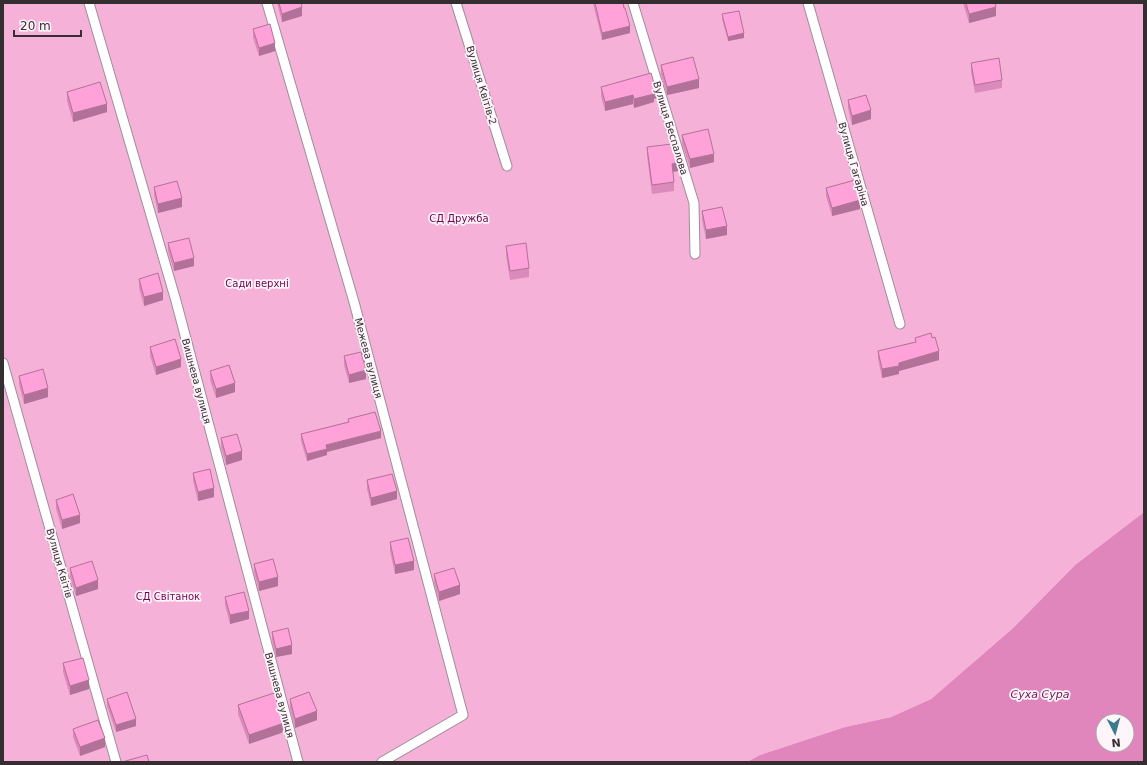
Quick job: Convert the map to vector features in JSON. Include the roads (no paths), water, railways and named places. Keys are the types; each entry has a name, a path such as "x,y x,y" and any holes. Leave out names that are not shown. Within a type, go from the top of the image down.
{"lane":[{"name":"Вишнева вулиця","path":"89,3 176,301 298,762"},
{"name":"Межева вулиця","path":"267,3 356,310 463,715 382,762"},
{"name":"Вулиця Квітів-2","path":"456,3 507,166"},
{"name":"Вулиця Беспалова","path":"633,3 694,202 695,254"},
{"name":"Вулиця Гагаріна","path":"808,3 900,324"},
{"name":"Вулиця Квітів","path":"3,363 116,762"}],"water":[{"name":"Суха Сура","path":"1144,512 1144,762 747,762 760,755 845,727 891,717 931,699 1012,629 1075,565"}],"park label":[{"name":"СД Дружба","path":"459,218"},
{"name":"Сади верхні","path":"257,283"},
{"name":"СД Світанок","path":"168,596"}]}
